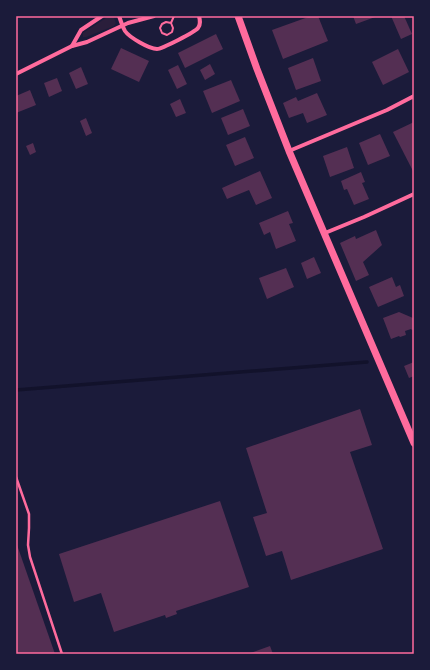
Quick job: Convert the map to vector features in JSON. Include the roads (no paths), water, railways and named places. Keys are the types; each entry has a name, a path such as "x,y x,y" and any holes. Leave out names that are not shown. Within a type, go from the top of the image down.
{"street":[{"path":"72,46 81,30 102,16"},
{"path":"119,16 122,27 125,31 149,47 156,49 159,49 198,29 200,23 198,16"},
{"path":"16,74 72,46 87,42 134,21 154,16"},
{"path":"238,16 257,69 290,151 414,443"},
{"path":"290,151 387,110 414,96"},
{"path":"325,233 414,194"}],"lane":[{"path":"16,477 28,514 30,528 28,545 30,557 62,654"}],"waterway":[{"path":"16,390 367,362"}]}
